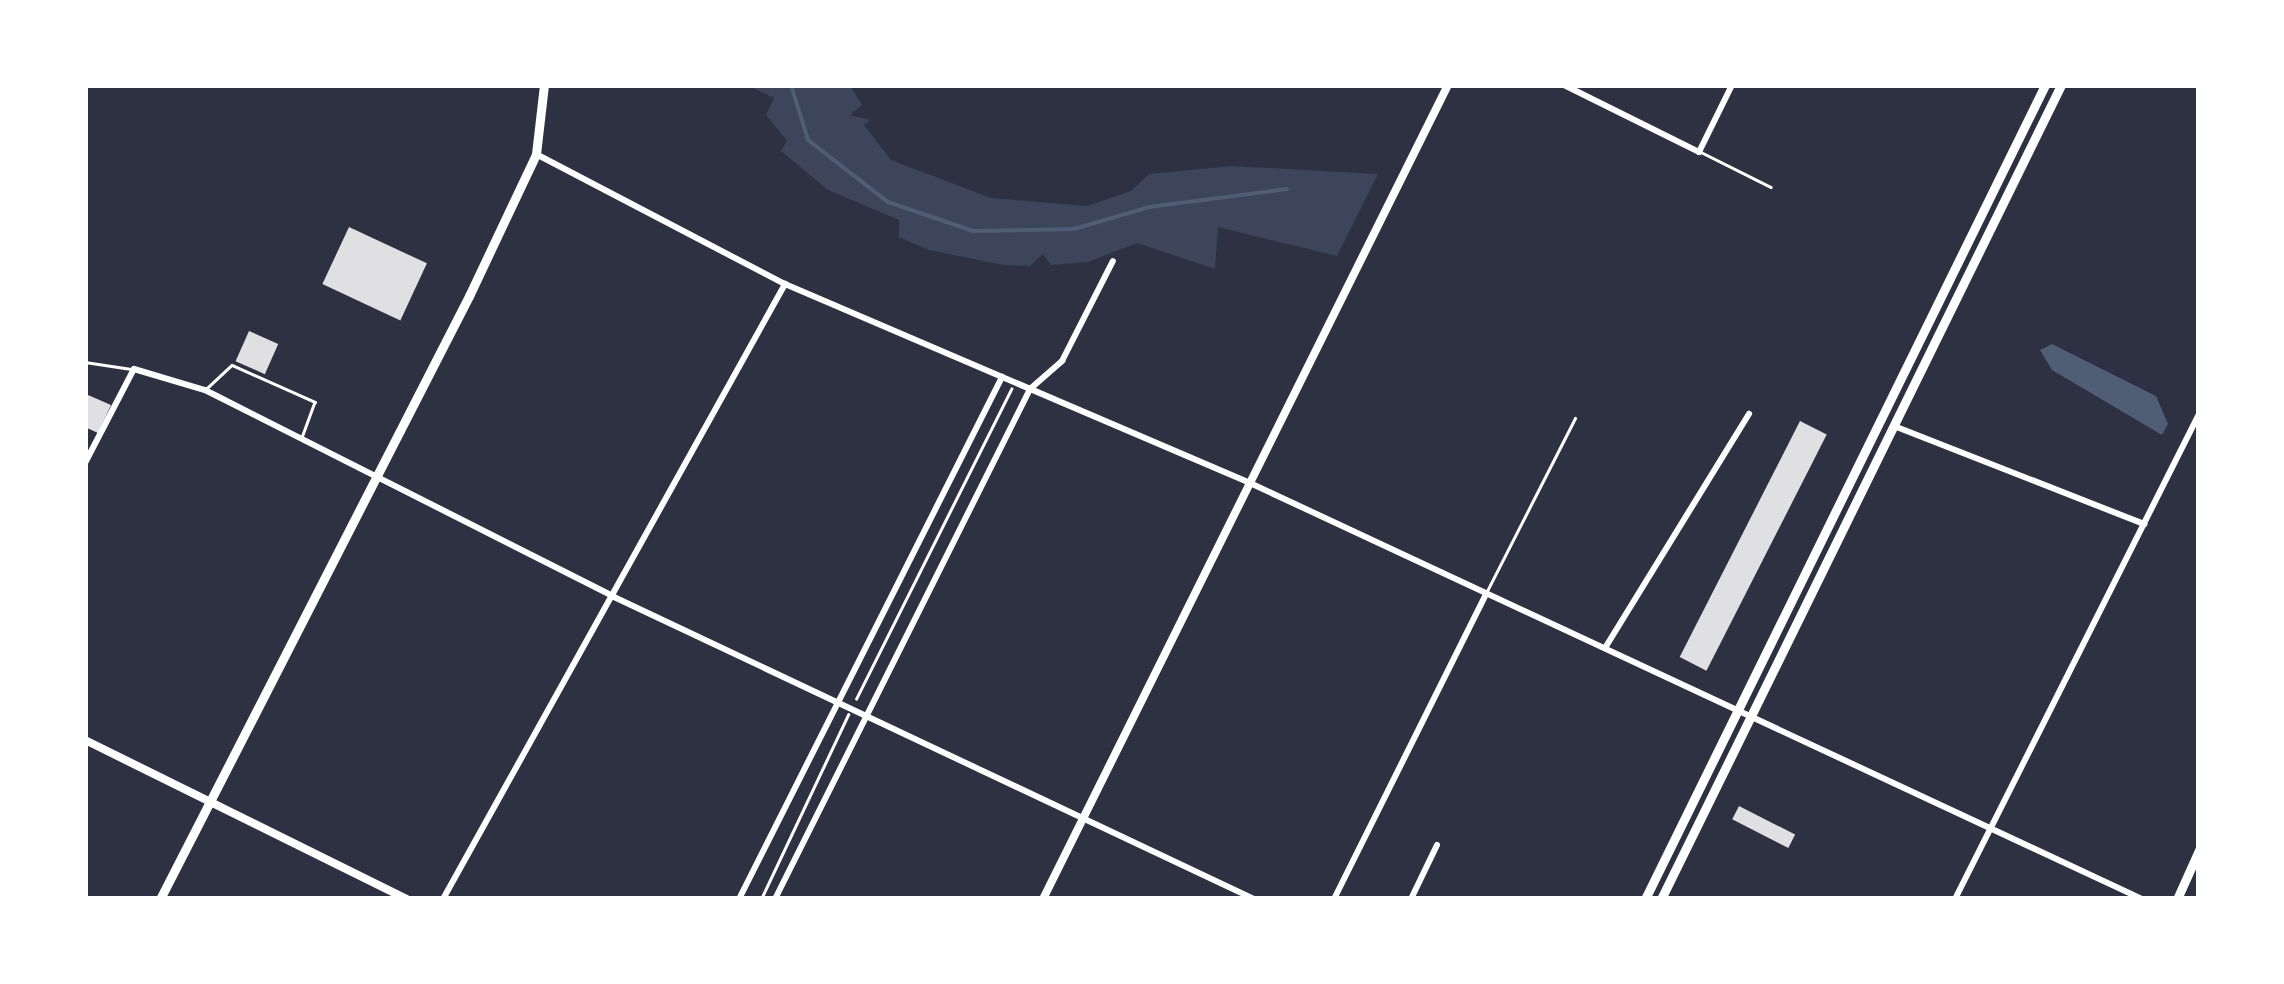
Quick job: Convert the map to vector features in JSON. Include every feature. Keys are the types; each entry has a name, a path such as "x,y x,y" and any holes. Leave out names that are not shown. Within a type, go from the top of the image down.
{"main road":[{"path":"160,899 379,483 536,154 544,85"},
{"path":"1645,899 2045,85"},
{"path":"1661,899 2061,85"},
{"path":"2176,899 2199,850"}],"street":[{"path":"1044,899 1448,85"},
{"path":"1564,85 1699,152 1732,85"},
{"path":"536,154 785,284 1250,483 1750,719 1991,825 2142,899"},
{"path":"775,899 1030,389 1062,361 1113,261"},
{"path":"443,899 785,284"},
{"path":"85,463 134,369 205,390 379,483 1254,899"},
{"path":"739,899 1002,377"},
{"path":"1604,648 1749,414"},
{"path":"1955,899 2197,418"},
{"path":"1893,426 2144,524"},
{"path":"1334,899 1486,594"},
{"path":"85,740 407,899"},
{"path":"1410,899 1436,845"}],"lane":[{"path":"1699,152 1771,187"},
{"path":"85,362 134,369"},
{"path":"205,390 232,365 315,402 300,441"},
{"path":"1486,594 1576,418"}],"path":[{"path":"761,899 1014,382"}],"shaded area":[{"path":"747,85 850,85 862,105 850,115 870,120 864,125 891,160 991,198 1087,206 1131,191 1149,174 1231,166 1378,174 1337,256 1218,227 1215,269 1137,243 1088,262 1051,265 1043,254 1030,266 1003,265 929,250 899,237 899,220 828,190 781,151 787,141 766,115 774,98"},
{"path":"2052,344 2156,396 2168,424 2162,435 2052,370 2040,350"}],"building":[{"path":"349,227 427,263 400,320 322,284"},
{"path":"249,331 278,344 265,374 236,361"},
{"path":"88,395 111,405 98,433 85,427"},
{"path":"1800,421 1827,435 1706,671 1680,657"},
{"path":"1739,806 1795,835 1788,848 1732,819"}],"waterway":[{"path":"791,85 808,140 888,202 973,231 1074,229 1149,207 1287,189"}]}
